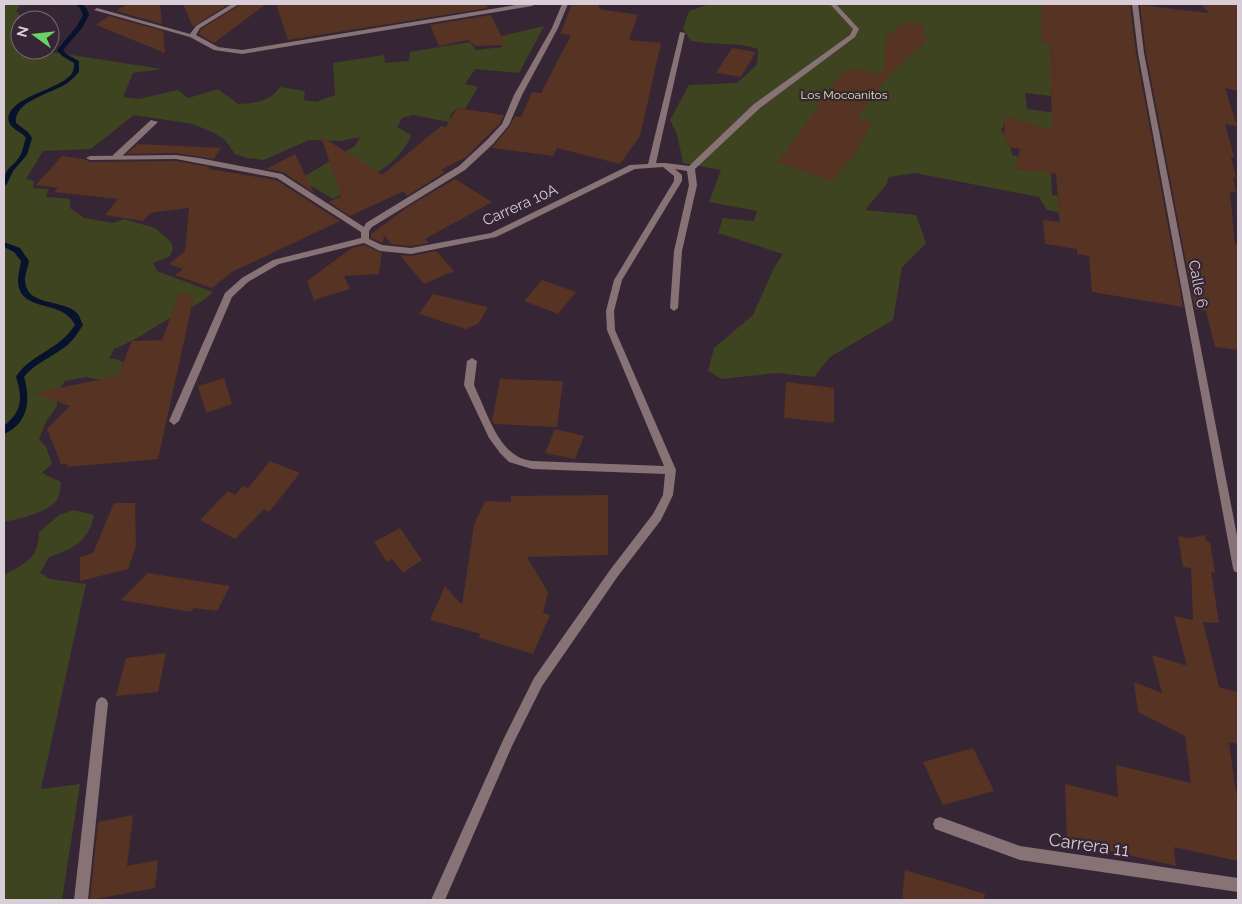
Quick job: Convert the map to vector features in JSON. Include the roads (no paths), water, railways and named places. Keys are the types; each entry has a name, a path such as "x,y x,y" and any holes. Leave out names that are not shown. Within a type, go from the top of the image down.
{"street":[{"path":"192,36 198,27 236,4"},
{"path":"96,10 192,36 216,49 242,52 532,4"},
{"path":"174,422 228,295 244,280 276,262 365,236 378,218 462,168 505,125 518,95 566,4"},
{"path":"674,308 678,250 693,185 690,169 757,106 853,36 856,29 833,4"},
{"name":"Calle 6","path":"1134,4 1141,53 1238,568"},
{"path":"652,165 682,32"},
{"path":"116,157 154,122"},
{"name":"Carrera 10A","path":"90,158 176,157 279,176 380,248 411,251 493,235 632,167 665,165 690,169"},
{"path":"438,900 508,742 538,682 614,574 657,517 668,495 671,470 611,330 610,311 618,280 678,181 678,174 665,165"},
{"path":"472,362 469,385 472,392 497,441 510,457 520,463 671,470"},
{"path":"81,900 102,703"},
{"name":"Carrera 11","path":"940,824 1006,849 1030,855 1238,885"}],"waterway":[{"path":"4,184 10,170 24,155 29,138 26,133 13,124 12,120 15,112 29,100 61,85 76,72 77,62 64,55 60,50 80,27 86,15 84,9 79,4"},
{"path":"4,244 17,250 25,261 22,285 26,294 41,303 60,307 68,311 75,316 79,325 65,343 32,363 20,377 24,393 23,407 17,419 4,431"}],"park label":[{"name":"Los Mocoanitos","path":"844,95"}]}
